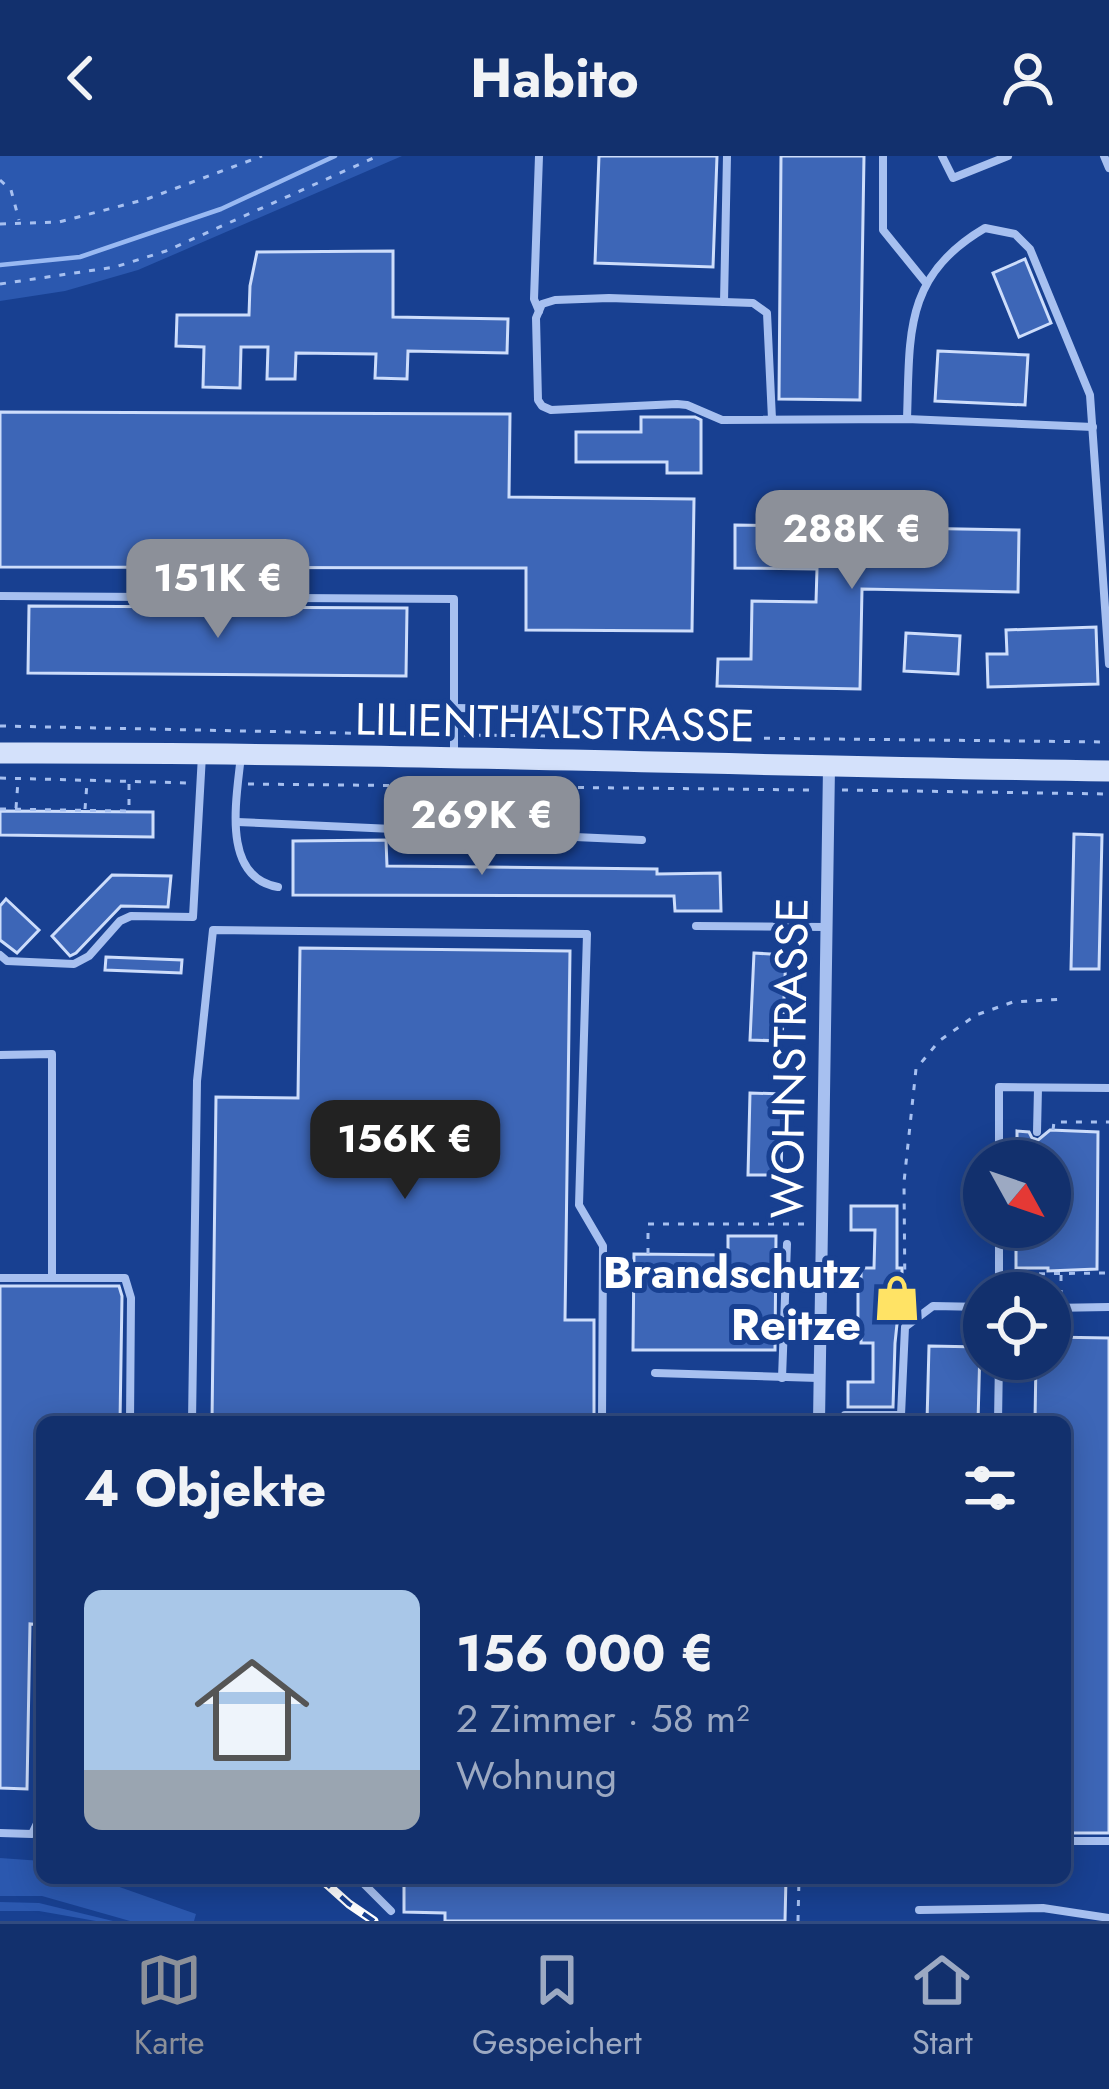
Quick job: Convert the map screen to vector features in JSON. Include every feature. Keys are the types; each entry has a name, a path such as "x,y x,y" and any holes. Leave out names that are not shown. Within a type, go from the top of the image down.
{"main road":[{"name":"LILIENTHALSTRASSE","path":"0,753 1109,771"}],"street":[{"name":"WOHNSTRASSE","path":"818,1416 829,767"}],"lane":[{"path":"538,156 534,299 539,311"},
{"path":"724,302 727,156"},
{"path":"883,156 883,230 926,284"},
{"path":"942,156 953,178 1008,156"},
{"path":"1104,156 1109,168"},
{"path":"907,419 910,336 915,308 932,272 963,241 985,228 1015,234 1024,240 1090,395 1109,664"},
{"path":"772,419 767,313 754,303 609,298 542,304 536,318 542,406 564,410 687,405 722,420 907,419 1094,427"},
{"path":"0,596 454,599 454,759"},
{"path":"453,708 615,710"},
{"path":"0,955 7,961 74,964 131,916 194,917 202,753"},
{"path":"241,754 237,843 245,867 259,882 278,887"},
{"path":"237,823 642,840"},
{"path":"696,926 826,927"},
{"path":"192,1416 197,1082 213,930 586,934 579,1205 603,1246 602,1416"},
{"path":"0,1054 52,1054 52,1278"},
{"path":"999,1140 999,1088 1109,1088"},
{"path":"1037,1132 1038,1088"},
{"path":"782,1378 787,1244"},
{"path":"0,1278 125,1278 131,1298 130,1416"},
{"path":"845,1415 902,1415 905,1327 933,1306 963,1307"},
{"path":"1071,1308 1109,1307"},
{"path":"655,1373 818,1378"},
{"path":"998,1416 999,1380"},
{"path":"0,1833 32,1834 36,1826"},
{"path":"1071,1840 1109,1841"},
{"path":"364,1884 392,1912"},
{"path":"919,1910 1042,1908 1109,1918"}],"path":[{"path":"0,224 59,222 147,199 262,156"},
{"path":"0,284 115,267 166,251 378,156"},
{"path":"0,180 11,190 20,224"},
{"path":"0,726 1109,742"},
{"path":"0,778 201,783"},
{"path":"16,809 18,779"},
{"path":"85,810 87,781"},
{"path":"0,809 129,811 129,782"},
{"path":"238,784 1109,794"},
{"path":"933,1306 905,1299 904,1182 916,1070 939,1041 976,1015 1013,1003 1064,999"},
{"path":"1054,1130 1054,1122 1109,1122"},
{"path":"648,1254 648,1224 822,1225"},
{"path":"1071,1274 1109,1273"},
{"path":"798,1921 799,1884"}],"shaded area":[{"path":"0,156 402,156 138,270 65,291 0,301"},
{"path":"0,1858 36,1861 36,1884 111,1884 196,1914 194,1921 130,1921 42,1896 0,1896"},
{"path":"0,1902 39,1903 113,1921 0,1911"}],"building":[{"path":"599,156 717,156 713,267 595,263"},
{"path":"781,156 864,156 860,400 779,399"},
{"path":"393,251 393,317 508,319 507,353 408,351 407,379 375,378 376,354 296,353 295,379 267,379 268,347 241,347 240,388 203,387 204,347 176,346 177,315 249,315 257,252"},
{"path":"1025,259 1051,323 1019,337 993,273"},
{"path":"938,351 1028,355 1025,405 935,401"},
{"path":"0,412 510,414 509,497 694,499 692,631 526,630 526,568 0,567"},
{"path":"641,417 701,420 701,473 667,473 667,462 576,462 576,432 641,432"},
{"path":"735,525 1019,530 1018,592 862,589 860,689 717,686 718,659 751,659 752,601 816,602 817,569 735,568"},
{"path":"29,606 407,608 406,676 28,673"},
{"path":"1096,627 1098,684 988,687 987,654 1007,654 1006,630"},
{"path":"906,633 960,636 958,674 904,671"},
{"path":"0,811 153,812 153,837 0,835"},
{"path":"1074,834 1102,835 1099,969 1071,969"},
{"path":"386,840 387,866 720,873 721,911 675,911 674,896 293,895 293,841"},
{"path":"112,875 171,876 168,907 121,906 70,956 52,936"},
{"path":"6,899 39,930 17,953 0,940 0,906"},
{"path":"300,948 570,951 565,1320 594,1320 594,1416 212,1416 216,1097 298,1098"},
{"path":"754,953 786,955 782,1041 750,1040"},
{"path":"106,957 182,960 181,973 105,970"},
{"path":"750,1093 783,1094 781,1175 748,1175"},
{"path":"1050,1130 1098,1132 1097,1269 1016,1268 1016,1248 1071,1248 1071,1140 1038,1140"},
{"path":"1017,1131 1029,1132 1038,1140 1017,1140"},
{"path":"851,1206 897,1206 902,1319 895,1343 893,1407 848,1407 848,1382 873,1382 873,1343 861,1343 858,1328 858,1285 861,1268 874,1268 875,1230 851,1230"},
{"path":"728,1236 776,1236 775,1350 633,1350 634,1254 728,1255"},
{"path":"0,1286 119,1286 120,1416 36,1416 36,1624 30,1624 27,1789 0,1788"},
{"path":"1071,1337 1109,1338 1109,1833 1071,1833 1071,1416 1035,1416 1036,1380 1071,1380"},
{"path":"929,1346 963,1347 963,1380 979,1380 978,1416 927,1416"},
{"path":"404,1884 786,1884 785,1921 445,1921 445,1913 404,1912"}],"waterway":[{"path":"0,265 80,257 221,209 335,156"}],"railway":[{"path":"327,1884 374,1921"}],"place":[{"name":"Brandschutz Reitze","path":"897,1298"}]}
